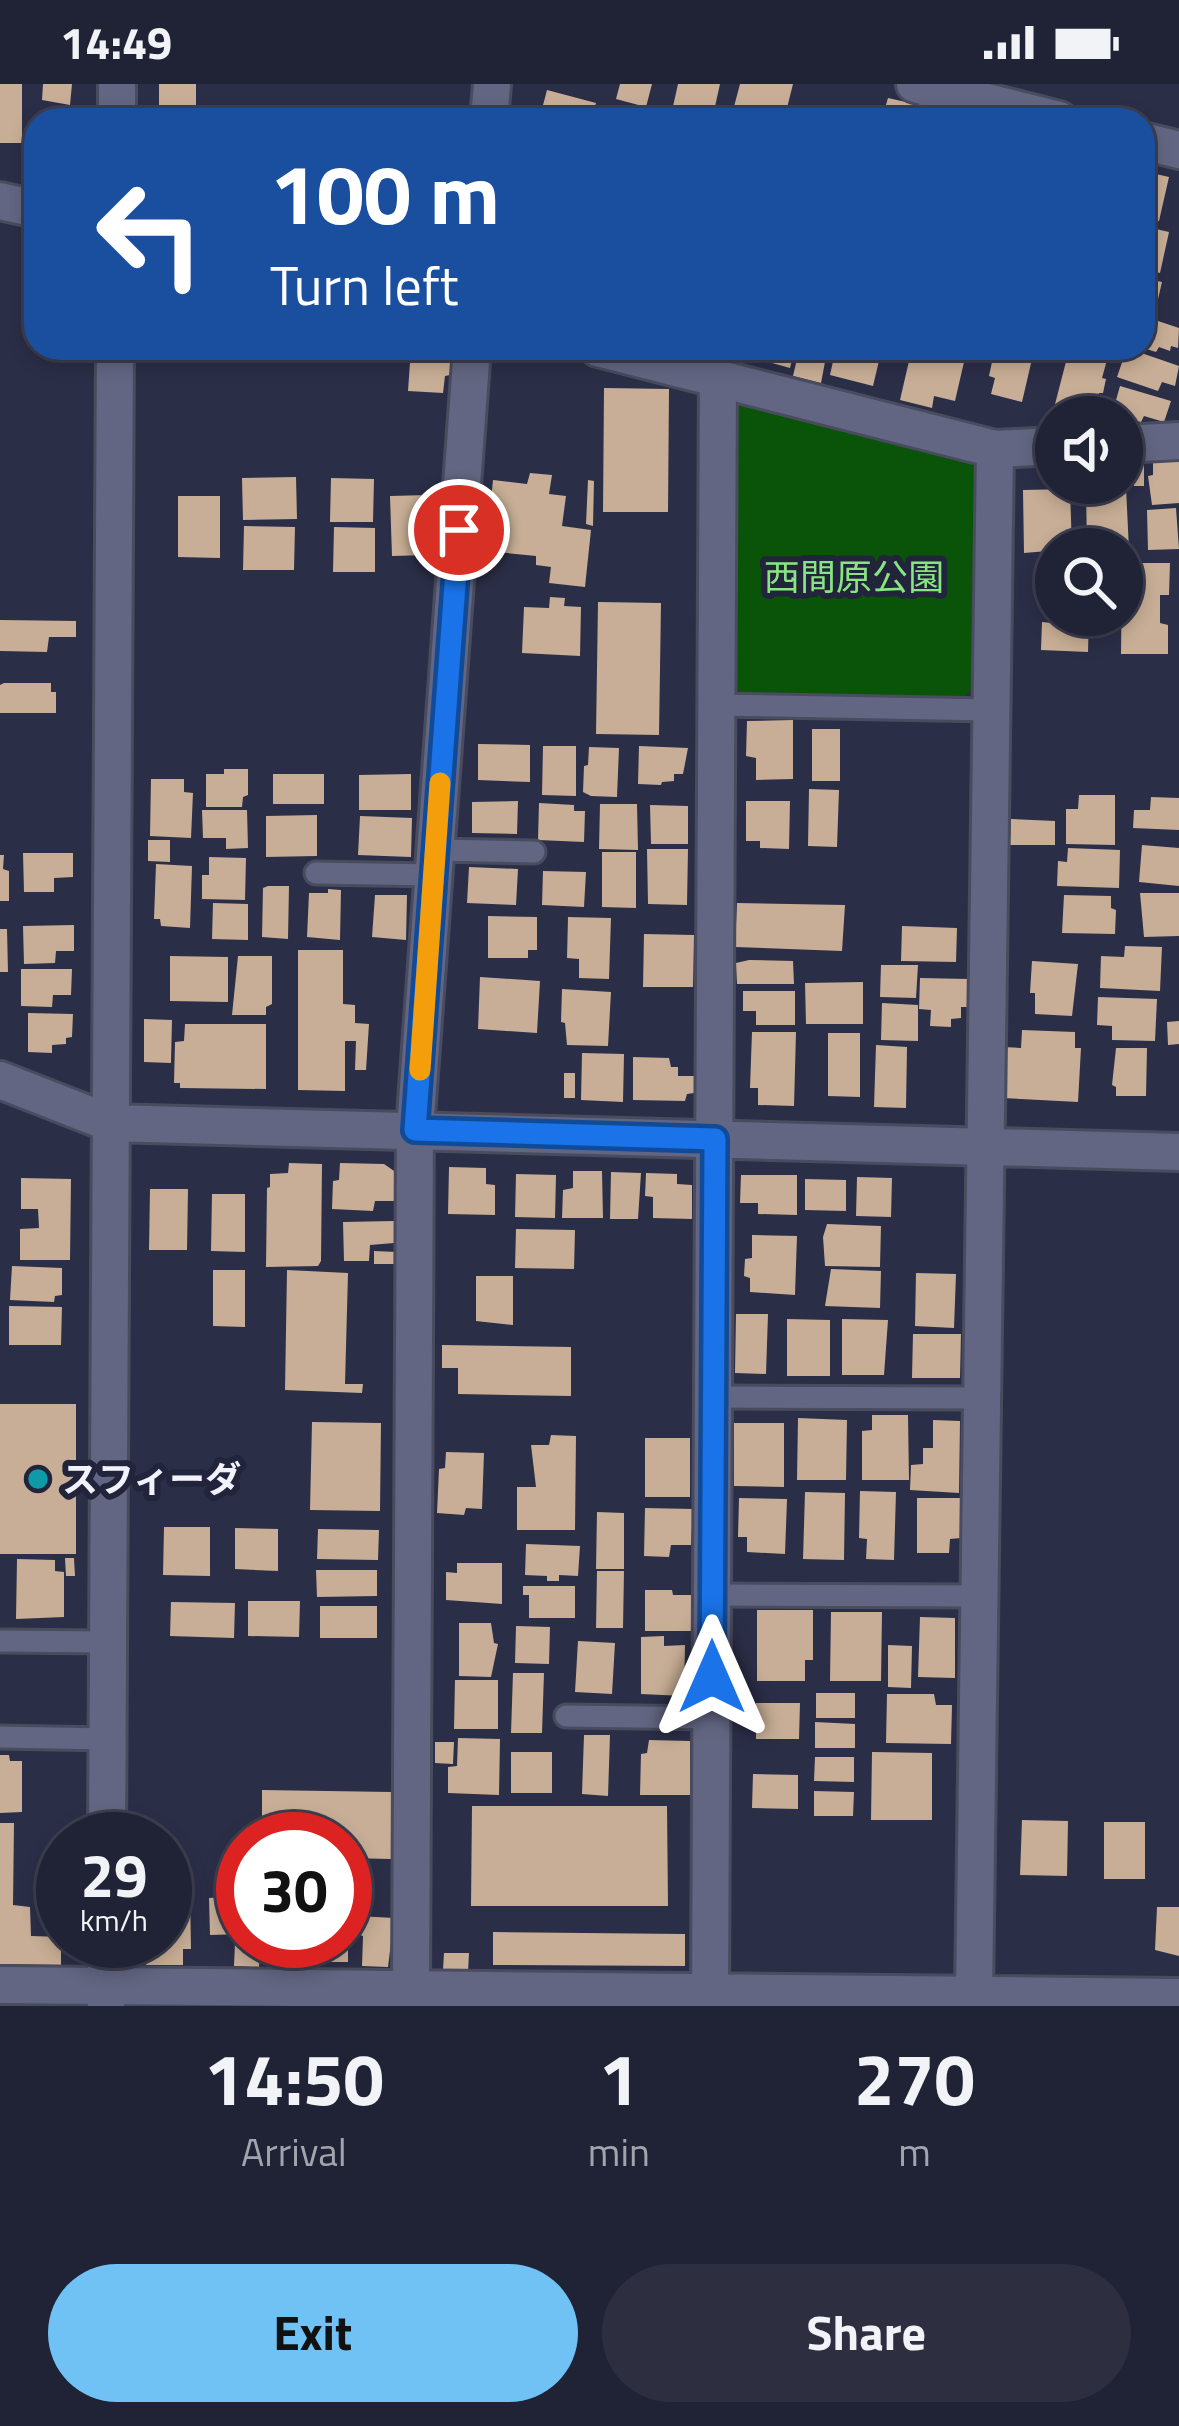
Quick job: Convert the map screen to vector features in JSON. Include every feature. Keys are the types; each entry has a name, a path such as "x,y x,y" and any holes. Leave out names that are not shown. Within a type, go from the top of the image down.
{"street":[{"path":"925,98 986,108"},
{"path":"107,1812 115,360"},
{"path":"411,1987 415,1130 471,360"},
{"path":"652,360 994,448 1035,447"},
{"path":"710,1992 718,378"},
{"path":"1143,443 1179,441"},
{"path":"974,1995 994,448"},
{"path":"0,1080 110,1124 1179,1152"},
{"path":"0,1985 106,1996 411,1987 710,1992 842,2000 974,1995 1179,1997"}],"lane":[{"path":"717,705 991,710"},
{"path":"316,873 534,852"},
{"path":"713,1397 981,1398"},
{"path":"712,1595 979,1596"},
{"path":"0,1641 108,1642"},
{"path":"566,1715 712,1718"},
{"path":"0,1737 107,1739"}],"green space":[{"name":"西間原公園","path":"745,399 966,456 976,470 974,687 962,699 744,696 732,683 733,411"}],"building":[{"path":"0,84 22,84 22,143 0,143"},
{"path":"43,84 72,84 70,105 42,100"},
{"path":"159,84 196,84 196,108 159,108"},
{"path":"620,84 652,84 646,107 616,99"},
{"path":"678,84 720,84 715,108 673,108"},
{"path":"740,84 793,84 787,108 734,108"},
{"path":"547,90 596,103 595,108 542,108"},
{"path":"888,98 919,105 918,108 885,108"},
{"path":"1155,174 1169,177 1159,221 1155,220"},
{"path":"1155,229 1169,232 1160,273 1155,272"},
{"path":"1155,281 1162,282 1155,312"},
{"path":"1155,320 1179,328 1178,348 1159,347 1156,352"},
{"path":"1155,358 1179,366 1175,386 1162,382 1158,391 1117,377 1123,360"},
{"path":"410,360 451,360 443,393 408,391"},
{"path":"761,360 792,360 790,368"},
{"path":"797,360 825,362 821,383 793,376"},
{"path":"833,360 879,360 873,386 830,375"},
{"path":"909,360 964,360 955,401 934,396 932,408 900,400"},
{"path":"992,360 1032,360 1022,402 991,394 995,378 989,376"},
{"path":"1066,360 1107,360 1103,393 1057,396"},
{"path":"1120,386 1171,401 1164,422 1143,418 1143,396 1117,396"},
{"path":"604,388 669,389 668,512 603,512"},
{"path":"1179,460 1179,503 1152,505 1148,476 1153,475 1153,462"},
{"path":"530,473 552,475 549,494 566,496 562,526 591,530 585,587 549,583 551,567 536,565 536,556 497,552 500,521 489,519 493,480 527,484"},
{"path":"296,477 297,519 243,520 242,478"},
{"path":"331,478 374,479 373,522 330,522"},
{"path":"588,480 594,481 593,526 586,524"},
{"path":"1023,490 1035,490 1035,504 1070,504 1071,528 1035,528 1035,552 1024,553"},
{"path":"428,495 429,555 392,556 390,496"},
{"path":"178,496 220,496 220,558 178,557"},
{"path":"1086,504 1127,504 1128,528 1087,528"},
{"path":"1176,508 1179,549 1148,550 1147,510"},
{"path":"244,526 295,527 294,570 243,570"},
{"path":"334,527 375,528 375,572 333,572"},
{"path":"1143,563 1170,563 1169,595 1160,595 1160,623 1168,625 1168,654 1121,654 1121,636 1143,636"},
{"path":"550,597 565,598 564,606 581,607 580,656 522,653 524,607 549,608"},
{"path":"598,602 661,603 659,735 596,734"},
{"path":"0,620 76,621 76,637 49,637 47,652 0,651"},
{"path":"1042,636 1088,636 1088,652 1041,650"},
{"path":"51,683 56,713 0,713 0,685"},
{"path":"793,720 793,779 756,780 756,758 746,756 747,721"},
{"path":"812,729 840,729 840,781 812,781"},
{"path":"478,744 530,745 530,782 478,780"},
{"path":"543,746 576,746 576,796 542,795"},
{"path":"639,746 688,748 683,774 674,774 674,781 661,785 638,784"},
{"path":"589,747 619,748 617,797 583,792"},
{"path":"224,769 248,769 248,795 242,807 206,807 206,774 224,774"},
{"path":"273,774 324,774 324,804 273,804"},
{"path":"411,774 411,810 359,810 359,775"},
{"path":"151,779 184,779 184,792 193,793 191,838 150,836"},
{"path":"809,789 839,790 837,847 808,846"},
{"path":"1079,795 1115,795 1115,845 1066,844 1066,809 1078,809"},
{"path":"1151,797 1179,798 1179,830 1133,828 1134,810 1150,810"},
{"path":"518,801 517,834 472,833 472,802"},
{"path":"746,801 790,801 789,849 760,848 760,841 746,841"},
{"path":"539,803 574,805 574,811 585,811 584,842 538,840"},
{"path":"600,804 637,804 638,850 599,849"},
{"path":"650,805 688,806 688,844 651,844"},
{"path":"202,810 247,810 248,848 226,849 226,838 203,838"},
{"path":"317,815 317,856 266,857 266,816"},
{"path":"360,816 412,818 411,857 358,855"},
{"path":"1011,819 1055,821 1055,845 1010,845"},
{"path":"148,840 170,840 170,862 148,861"},
{"path":"1142,845 1179,848 1179,886 1139,882"},
{"path":"1068,848 1120,850 1119,888 1057,886 1058,861 1067,862"},
{"path":"647,849 688,849 687,905 648,904"},
{"path":"602,852 636,852 636,908 602,907"},
{"path":"23,853 73,853 73,877 54,878 54,892 24,892"},
{"path":"0,855 4,855 3,869 9,871 9,901 0,901"},
{"path":"209,857 246,858 245,900 202,899 202,875 209,875"},
{"path":"156,864 192,866 190,928 161,926 160,919 154,919"},
{"path":"469,867 518,869 516,905 467,903"},
{"path":"543,871 586,872 584,907 542,905"},
{"path":"289,886 288,939 262,937 263,888"},
{"path":"328,889 341,890 340,940 307,937 309,893 328,893"},
{"path":"1140,893 1179,893 1179,936 1144,937"},
{"path":"375,895 407,895 406,940 372,937"},
{"path":"1064,895 1111,896 1115,934 1062,933"},
{"path":"213,903 248,904 248,940 212,939"},
{"path":"737,903 845,905 842,951 735,947"},
{"path":"488,916 537,917 537,950 528,950 528,958 488,958"},
{"path":"568,917 611,918 609,979 579,978 579,959 567,958"},
{"path":"74,925 74,951 56,951 55,963 24,964 23,926"},
{"path":"902,926 957,928 956,962 901,961"},
{"path":"0,929 7,929 8,972 0,972"},
{"path":"644,934 694,935 693,987 643,987"},
{"path":"1125,946 1162,947 1160,991 1100,988 1101,956 1124,957"},
{"path":"298,950 343,950 343,1004 355,1005 355,1023 369,1024 366,1070 355,1070 356,1041 345,1041 345,1091 298,1090"},
{"path":"170,956 228,957 228,1002 170,1001"},
{"path":"238,956 272,956 272,1004 266,1007 266,1015 232,1015"},
{"path":"793,961 794,984 737,984 736,963"},
{"path":"1032,961 1078,964 1072,1016 1035,1014 1035,993 1030,993"},
{"path":"881,965 918,965 916,998 880,997"},
{"path":"21,969 72,969 71,995 53,995 52,1007 21,1006"},
{"path":"480,977 540,981 537,1033 478,1029"},
{"path":"920,978 969,979 968,1007 961,1007 961,1018 951,1019 951,1027 930,1026 931,1010 919,1009"},
{"path":"863,982 863,1024 806,1024 805,983"},
{"path":"562,989 611,992 608,1046 567,1045 565,1023 561,1022"},
{"path":"743,991 795,991 795,1025 756,1025 756,1011 743,1011"},
{"path":"1098,997 1157,999 1155,1041 1112,1040 1112,1026 1097,1025"},
{"path":"882,1003 918,1005 918,1041 881,1040"},
{"path":"28,1013 73,1014 72,1037 66,1038 66,1044 52,1045 52,1053 28,1052"},
{"path":"144,1019 172,1020 171,1063 144,1062"},
{"path":"1179,1021 1179,1044 1168,1045 1167,1022"},
{"path":"185,1024 266,1024 266,1089 180,1088 180,1083 174,1083 175,1042 184,1041"},
{"path":"1022,1030 1075,1032 1075,1048 1081,1048 1078,1102 1003,1098 1004,1047 1021,1048"},
{"path":"752,1032 796,1032 794,1106 758,1105 758,1088 750,1088"},
{"path":"828,1033 860,1033 860,1097 828,1096"},
{"path":"876,1045 907,1047 906,1108 874,1107"},
{"path":"1116,1048 1147,1048 1146,1096 1116,1096 1112,1085"},
{"path":"582,1053 624,1054 623,1102 581,1100"},
{"path":"633,1057 669,1058 671,1067 678,1067 678,1076 694,1076 694,1093 687,1094 685,1101 633,1100"},
{"path":"564,1073 575,1073 575,1098 564,1098"},
{"path":"289,1163 322,1164 318,1266 266,1267 270,1174 288,1173"},
{"path":"340,1163 384,1164 397,1173 396,1201 375,1201 373,1211 332,1209 333,1181 339,1180"},
{"path":"449,1167 486,1168 486,1184 495,1185 495,1215 448,1214"},
{"path":"573,1171 602,1171 603,1218 562,1218 563,1190 573,1188"},
{"path":"611,1172 641,1173 638,1219 610,1219"},
{"path":"646,1173 677,1174 677,1184 692,1185 692,1219 653,1218 653,1197 645,1196"},
{"path":"516,1174 556,1175 555,1218 515,1217"},
{"path":"741,1175 797,1175 797,1215 758,1214 758,1203 740,1203"},
{"path":"857,1177 892,1178 891,1217 856,1216"},
{"path":"21,1178 71,1179 70,1260 20,1260 20,1229 39,1228 38,1209 21,1209"},
{"path":"805,1179 846,1180 846,1211 805,1210"},
{"path":"150,1189 188,1189 187,1250 149,1250"},
{"path":"212,1194 245,1194 245,1252 211,1251"},
{"path":"394,1221 394,1243 370,1245 369,1261 344,1261 343,1222"},
{"path":"827,1224 881,1226 880,1267 825,1266"},
{"path":"516,1229 575,1230 574,1269 515,1268"},
{"path":"752,1235 797,1236 795,1295 750,1292 750,1278 744,1276 745,1259 752,1258"},
{"path":"374,1251 397,1252 396,1264 374,1264"},
{"path":"12,1266 62,1268 62,1295 55,1296 54,1302 10,1300"},
{"path":"831,1269 881,1271 880,1308 825,1306"},
{"path":"213,1270 245,1270 245,1327 213,1326"},
{"path":"287,1270 348,1273 345,1384 363,1384 362,1393 285,1390"},
{"path":"916,1273 956,1274 954,1328 915,1326"},
{"path":"476,1276 513,1276 513,1325 476,1321"},
{"path":"9,1306 62,1307 61,1345 9,1345"},
{"path":"736,1314 768,1314 766,1374 735,1373"},
{"path":"787,1319 830,1320 830,1376 787,1376"},
{"path":"842,1319 888,1320 884,1375 842,1375"},
{"path":"913,1334 961,1334 960,1378 912,1378"},
{"path":"442,1345 571,1347 571,1396 458,1394 458,1368 442,1368"},
{"name":"スフィーダ","path":"0,1404 76,1404 76,1554 0,1554"},
{"path":"872,1415 908,1415 909,1480 862,1480 862,1431 872,1430"},
{"path":"798,1418 847,1420 846,1480 797,1480"},
{"path":"933,1420 960,1421 959,1493 910,1490 911,1465 923,1464 923,1448 933,1448"},
{"path":"312,1422 381,1423 380,1511 310,1510"},
{"path":"734,1423 784,1423 784,1487 734,1486"},
{"path":"551,1435 576,1436 575,1530 517,1530 517,1487 536,1487 531,1445 549,1445"},
{"path":"645,1438 690,1438 690,1497 645,1497"},
{"path":"446,1452 484,1453 482,1509 466,1508 464,1515 437,1513 439,1469 445,1468"},
{"path":"860,1491 896,1492 894,1560 866,1559 867,1539 859,1538"},
{"path":"805,1492 845,1493 844,1560 803,1559"},
{"path":"739,1498 787,1499 785,1554 747,1552 747,1537 738,1537"},
{"path":"917,1498 960,1498 961,1538 950,1539 949,1553 917,1553"},
{"path":"645,1508 693,1509 691,1545 671,1545 669,1557 644,1556"},
{"path":"597,1512 624,1513 624,1569 596,1569"},
{"path":"164,1527 210,1527 210,1576 163,1575"},
{"path":"235,1528 278,1529 278,1571 235,1569"},
{"path":"318,1529 379,1530 378,1560 317,1559"},
{"path":"526,1544 580,1546 578,1576 559,1575 559,1581 547,1581 547,1576 525,1575"},
{"path":"65,1558 74,1558 75,1576 66,1576"},
{"path":"17,1559 55,1560 55,1571 64,1572 64,1617 16,1619"},
{"path":"457,1563 502,1563 502,1604 446,1600 446,1572 457,1573"},
{"path":"316,1570 377,1570 377,1596 317,1597"},
{"path":"597,1571 624,1571 623,1628 596,1628"},
{"path":"523,1586 575,1586 575,1618 529,1618 529,1595 523,1595"},
{"path":"645,1590 693,1595 693,1631 645,1631"},
{"path":"248,1601 300,1601 299,1637 248,1636"},
{"path":"171,1602 235,1603 234,1638 170,1636"},
{"path":"320,1606 377,1606 377,1638 320,1638"},
{"path":"757,1610 813,1610 813,1660 805,1660 805,1681 757,1681"},
{"path":"831,1612 882,1612 881,1681 830,1681"},
{"path":"920,1617 955,1618 955,1678 918,1677"},
{"path":"459,1623 491,1623 498,1644 491,1677 459,1676"},
{"path":"516,1626 550,1627 549,1664 515,1663"},
{"path":"664,1636 664,1646 685,1645 684,1696 641,1694 641,1637"},
{"path":"578,1641 615,1643 612,1694 575,1692"},
{"path":"888,1645 912,1646 911,1688 888,1687"},
{"path":"513,1673 544,1673 542,1733 511,1733"},
{"path":"455,1680 498,1680 498,1729 454,1729"},
{"path":"816,1693 855,1693 855,1718 816,1718"},
{"path":"887,1694 934,1694 936,1705 952,1705 951,1744 886,1743"},
{"path":"756,1703 800,1703 799,1739 756,1739"},
{"path":"815,1722 855,1724 855,1748 815,1748"},
{"path":"584,1735 610,1735 608,1796 582,1794"},
{"path":"458,1738 500,1739 499,1795 448,1793 448,1767 457,1766"},
{"path":"649,1740 690,1741 690,1795 640,1795 641,1754 647,1753"},
{"path":"435,1742 454,1742 453,1764 435,1763"},
{"path":"511,1752 552,1752 552,1793 511,1793"},
{"path":"872,1752 932,1753 932,1820 871,1820"},
{"path":"0,1755 22,1761 22,1812 0,1813"},
{"path":"815,1757 854,1757 854,1782 814,1781"},
{"path":"753,1774 798,1775 798,1809 752,1808"},
{"path":"262,1790 392,1792 391,1859 372,1859 372,1812 262,1812"},
{"path":"814,1791 854,1792 853,1816 814,1816"},
{"path":"472,1806 667,1806 668,1906 471,1906"},
{"path":"1022,1820 1068,1821 1067,1876 1020,1875"},
{"path":"1104,1822 1145,1822 1145,1879 1104,1879"},
{"path":"0,1823 14,1823 13,1905 30,1907 36,1965 0,1964"},
{"path":"209,1898 216,1898 216,1935 210,1935"},
{"path":"1157,1907 1179,1907 1179,1956 1155,1950"},
{"path":"372,1917 394,1918 388,1967 372,1966"},
{"path":"493,1932 685,1934 685,1966 493,1965"},
{"path":"444,1953 469,1953 468,1972 443,1970"}],"slow traffic":[{"path":"420,1070 440,783"}],"place":[{"name":"スフィーダ","path":"38,1479"}],"route":[{"path":"459,530 415,1130 715,1139 712,1677"}]}
